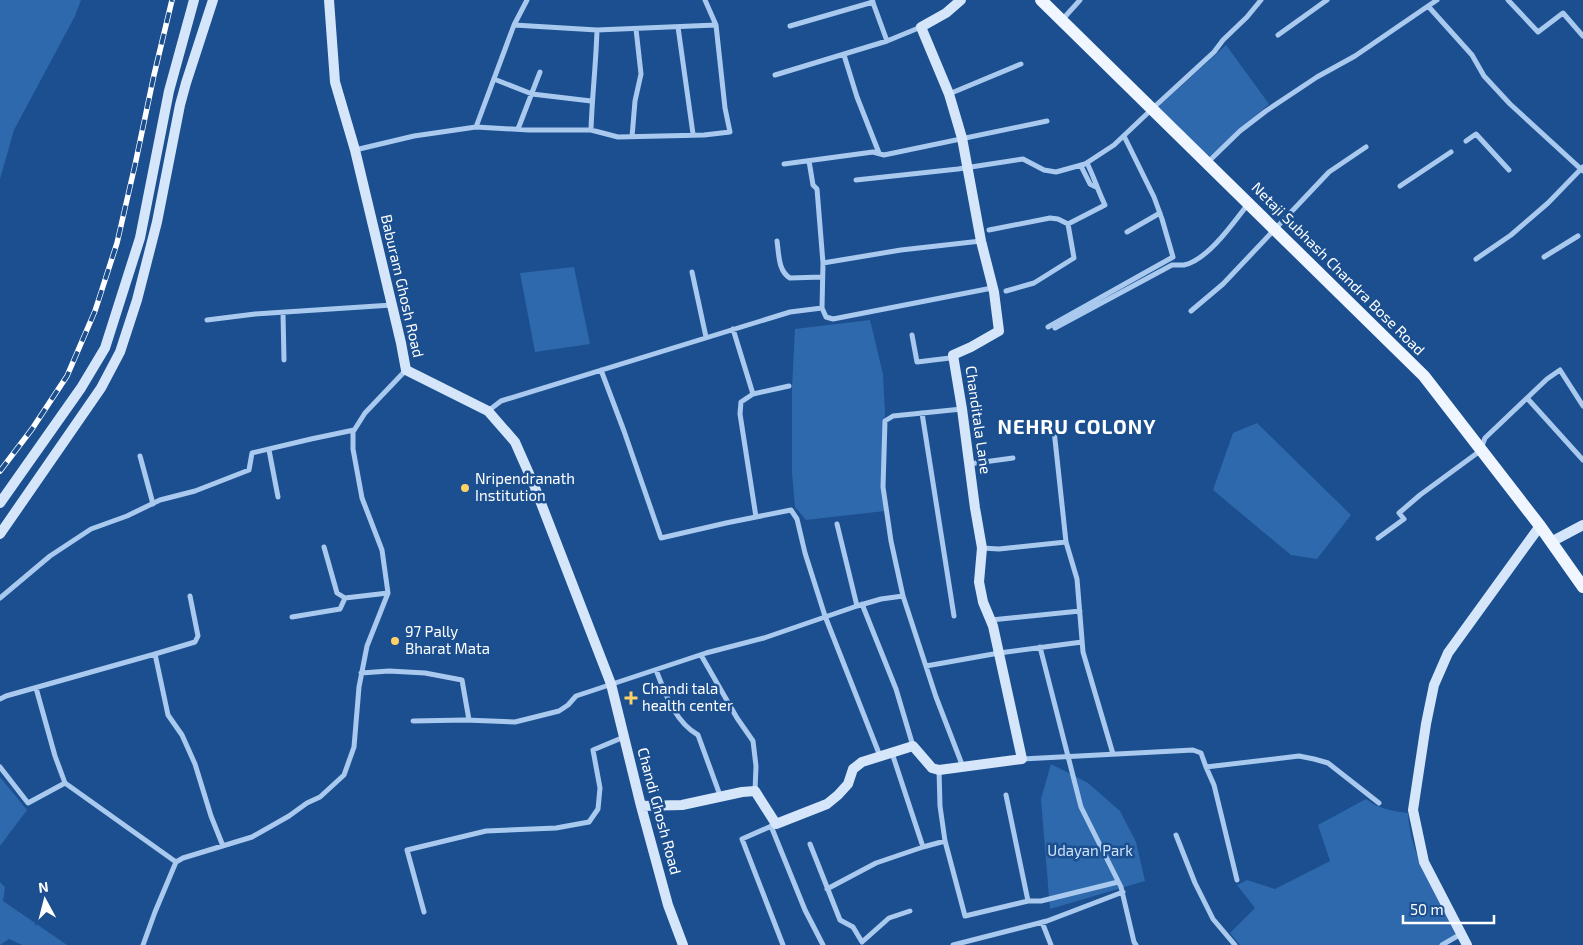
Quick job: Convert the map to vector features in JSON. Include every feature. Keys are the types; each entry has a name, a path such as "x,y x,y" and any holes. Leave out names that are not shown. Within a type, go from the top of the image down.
{"main road":[{"name":"Netaji Subhash Chandra Bose Road","path":"1041,0 1424,376 1540,526 1583,587"}],"street":[{"path":"0,504 81,388 105,348 140,238 170,90 194,0"},
{"path":"0,534 101,388 120,352 137,300 157,222 186,83 212,0"},
{"name":"Baburam Ghosh Road","path":"329,0 335,82 355,150 406,370 488,411 516,442 612,684"},
{"path":"476,127 514,25 526,0"},
{"path":"355,150 414,136 476,127 529,130 591,130 618,137 704,135 730,132 725,108 716,25 705,0"},
{"path":"775,75 887,41 921,27 946,13 961,0"},
{"path":"1062,20 1080,0"},
{"path":"856,180 967,168 1023,159 1044,170 1056,172 1081,166 1114,146 1214,52 1261,0"},
{"path":"1278,35 1327,0"},
{"path":"1207,163 1240,131 1266,111 1317,77 1343,64 1436,0"},
{"path":"1508,0 1538,32 1563,14 1583,36"},
{"path":"790,26 872,1 887,41"},
{"path":"1428,6 1472,55 1484,76 1504,98 1582,169 1548,203 1510,235 1476,259"},
{"path":"514,25 597,30 716,25"},
{"path":"678,27 694,134"},
{"name":"Chanditala Lane","path":"921,27 949,94 962,138 981,241 993,288 999,331 953,355 962,409 974,508 982,548 979,582 983,602 999,653 1022,759"},
{"path":"632,136 635,101 641,74 636,28"},
{"path":"591,130 597,30"},
{"path":"844,55 878,153"},
{"path":"949,94 1021,64"},
{"path":"518,129 540,72"},
{"path":"494,79 532,94 592,101"},
{"path":"784,164 873,152 884,155 1047,121"},
{"path":"1466,141 1476,134 1509,170"},
{"path":"1048,327 1173,257 1154,197 1124,136"},
{"path":"1191,311 1223,284 1329,172 1366,147"},
{"path":"1400,186 1451,152"},
{"path":"809,161 813,185 817,189 823,263 822,308 826,317 833,320 993,288"},
{"path":"1068,224 1105,204 1087,163"},
{"path":"1081,166 1090,184 1096,187"},
{"path":"1055,328 1172,265 1185,265 1202,256 1222,237 1249,204"},
{"path":"1127,232 1160,213"},
{"path":"989,230 1050,218 1058,219 1068,224"},
{"path":"1006,291 1034,283 1074,258 1068,224"},
{"path":"1544,257 1578,236"},
{"path":"777,241 782,268 786,276 790,278 822,277"},
{"path":"823,263 901,250 981,241"},
{"path":"692,272 706,337"},
{"path":"207,320 283,312 392,305"},
{"path":"488,411 501,401 706,337 790,312 822,308"},
{"path":"283,312 284,360"},
{"path":"733,329 753,394"},
{"path":"912,335 917,362 950,358 953,355"},
{"path":"143,945 176,862 183,858 252,837 320,797 344,775 354,747 361,673 367,646 388,593 382,550 362,498 353,448 354,430 365,413 406,370"},
{"path":"601,370 661,538 791,510 798,519 805,553 825,616 880,757"},
{"path":"1378,538 1404,519 1399,513 1480,450 1485,438 1547,379 1560,370 1583,406"},
{"path":"756,517 740,414 741,402 753,394 789,386"},
{"path":"1527,398 1583,460"},
{"path":"962,409 893,416 886,421 883,487 891,541 903,596 963,767"},
{"path":"922,413 954,616"},
{"path":"0,598 50,556 91,529 127,516 160,500 195,491 249,470 252,453 354,430"},
{"path":"1054,430 1066,542 1077,579 1083,652 1113,754"},
{"path":"269,450 278,497"},
{"path":"140,456 153,504"},
{"path":"969,464 1013,458"},
{"path":"836,524 860,605 896,689 913,746 932,768 939,770 1022,759 1194,750 1201,753 1214,785 1237,880"},
{"path":"1551,542 1583,525"},
{"path":"1467,945 1424,862 1413,810 1426,724 1434,685 1448,653 1540,526"},
{"path":"982,548 998,549 1066,542"},
{"path":"324,547 337,593 345,598 388,593"},
{"path":"0,699 195,642 198,636 190,596"},
{"path":"413,721 469,720 515,722 524,720 559,711 576,696 612,684 701,655 764,638 860,605 881,599 903,596"},
{"path":"292,617 340,609 345,598"},
{"path":"990,620 1080,611"},
{"path":"926,666 999,653 1082,642"},
{"path":"1040,648 1081,807 1123,892 1136,945"},
{"path":"155,654 168,715 182,735 195,764 211,816 223,846"},
{"path":"701,655 737,718 753,741 756,766 755,791 774,825 805,910 823,945"},
{"path":"656,670 676,713 690,730 698,735 721,798"},
{"path":"361,673 389,671 425,673 462,680 469,720"},
{"name":"Chandi Ghosh Road","path":"612,684 641,806 668,905 683,945"},
{"path":"36,688 55,756 65,783 176,862"},
{"path":"424,912 407,850 486,831 556,828 589,822 598,809 600,788 593,750 624,737"},
{"path":"783,945 742,839 828,804 848,784 853,769 862,762 913,746"},
{"path":"892,753 922,847"},
{"path":"1206,766 1299,756 1314,759 1328,763 1379,803"},
{"path":"0,767 28,802 65,783"},
{"path":"939,770 940,806 945,841 965,916 1028,901 1041,901 1118,882"},
{"path":"641,806 682,805 755,791"},
{"path":"1006,795 1028,901"},
{"path":"1176,835 1195,882 1213,919 1235,945"},
{"path":"828,888 876,862 945,841"},
{"path":"810,844 840,920 853,926 863,943 889,918 910,911"},
{"path":"952,945 1042,922 1123,892"},
{"path":"1042,922 1051,945"},
{"path":"1442,945 1462,934"}],"green space":[{"path":"0,0 81,0 75,16 14,130 0,179"},
{"path":"1226,45 1269,104 1208,158 1157,108"},
{"path":"574,267 590,344 535,352 520,273"},
{"path":"870,320 883,374 885,412 882,492 885,511 806,520 795,507 792,473 792,388 795,329"},
{"path":"1257,423 1351,515 1317,559 1291,555 1213,490 1233,433"},
{"name":"Udayan Park","path":"1051,764 1088,783 1120,811 1136,842 1145,881 1050,909 1041,799"},
{"path":"0,777 27,810 0,846"},
{"path":"1366,799 1386,809 1408,813 1410,830 1420,862 1461,936 1443,945 1240,945 1230,933 1255,908 1237,885 1247,880 1275,889 1330,861 1318,825"},
{"path":"0,882 5,887 3,901 67,945 22,945 9,939 0,945"}],"railway":[{"path":"0,471 32,429 67,376 95,311 117,243 172,0"}],"place":[{"name":"Nripendranath Institution","path":"465,488"},
{"name":"97 Pally Bharat Mata","path":"395,641"},
{"name":"Chandi tala health center","path":"631,698"}],"district":[{"name":"NEHRU COLONY","path":"1077,427"}]}
